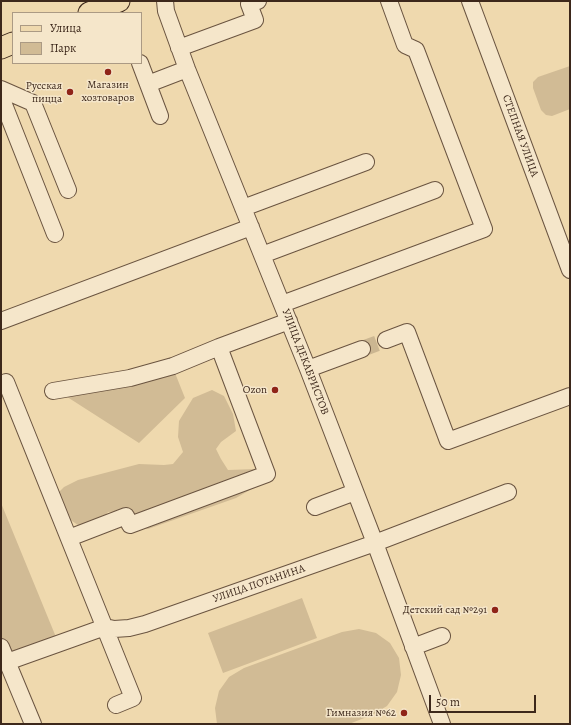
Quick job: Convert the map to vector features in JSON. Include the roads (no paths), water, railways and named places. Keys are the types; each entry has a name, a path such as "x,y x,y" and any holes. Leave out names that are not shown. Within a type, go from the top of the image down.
{"main road":[{"path":"92,12 119,1"},
{"path":"1,48 12,43"}],"street":[{"name":"УЛИЦА ДЕКАБРИСТОВ","path":"165,1 187,69 289,321 375,543 413,647 437,723"},
{"path":"179,48 255,20 249,4 258,1"},
{"path":"282,304 484,229 416,50 406,45 389,1"},
{"name":"СТЕПНАЯ УЛИЦА","path":"470,1 570,270"},
{"path":"140,64 160,116"},
{"path":"148,84 187,69"},
{"path":"1,89 33,103 68,190"},
{"path":"1,97 55,234"},
{"path":"243,208 366,162"},
{"path":"262,255 435,190"},
{"path":"1,321 251,227"},
{"path":"53,391 130,378 173,366 289,321"},
{"path":"386,340 407,332 448,441 570,396"},
{"path":"69,538 126,516 130,525 267,474 219,347"},
{"path":"308,369 362,349"},
{"path":"6,382 133,698 116,705"},
{"path":"315,507 355,492"},
{"name":"УЛИЦА ПОТАНИНА","path":"7,662 105,627 114,629 129,628 145,624 375,543 508,492"},
{"path":"413,647 442,636"},
{"path":"1,647 33,724"}],"tunnel":[{"path":"362,349 386,340"}],"place":[{"name":"Магазин хозтоваров","path":"108,72"},
{"name":"Русская пицца","path":"70,92"},
{"name":"Ozon","path":"275,390"},
{"name":"Детский сад №291","path":"495,610"},
{"name":"Гимназия №62","path":"404,713"}]}
